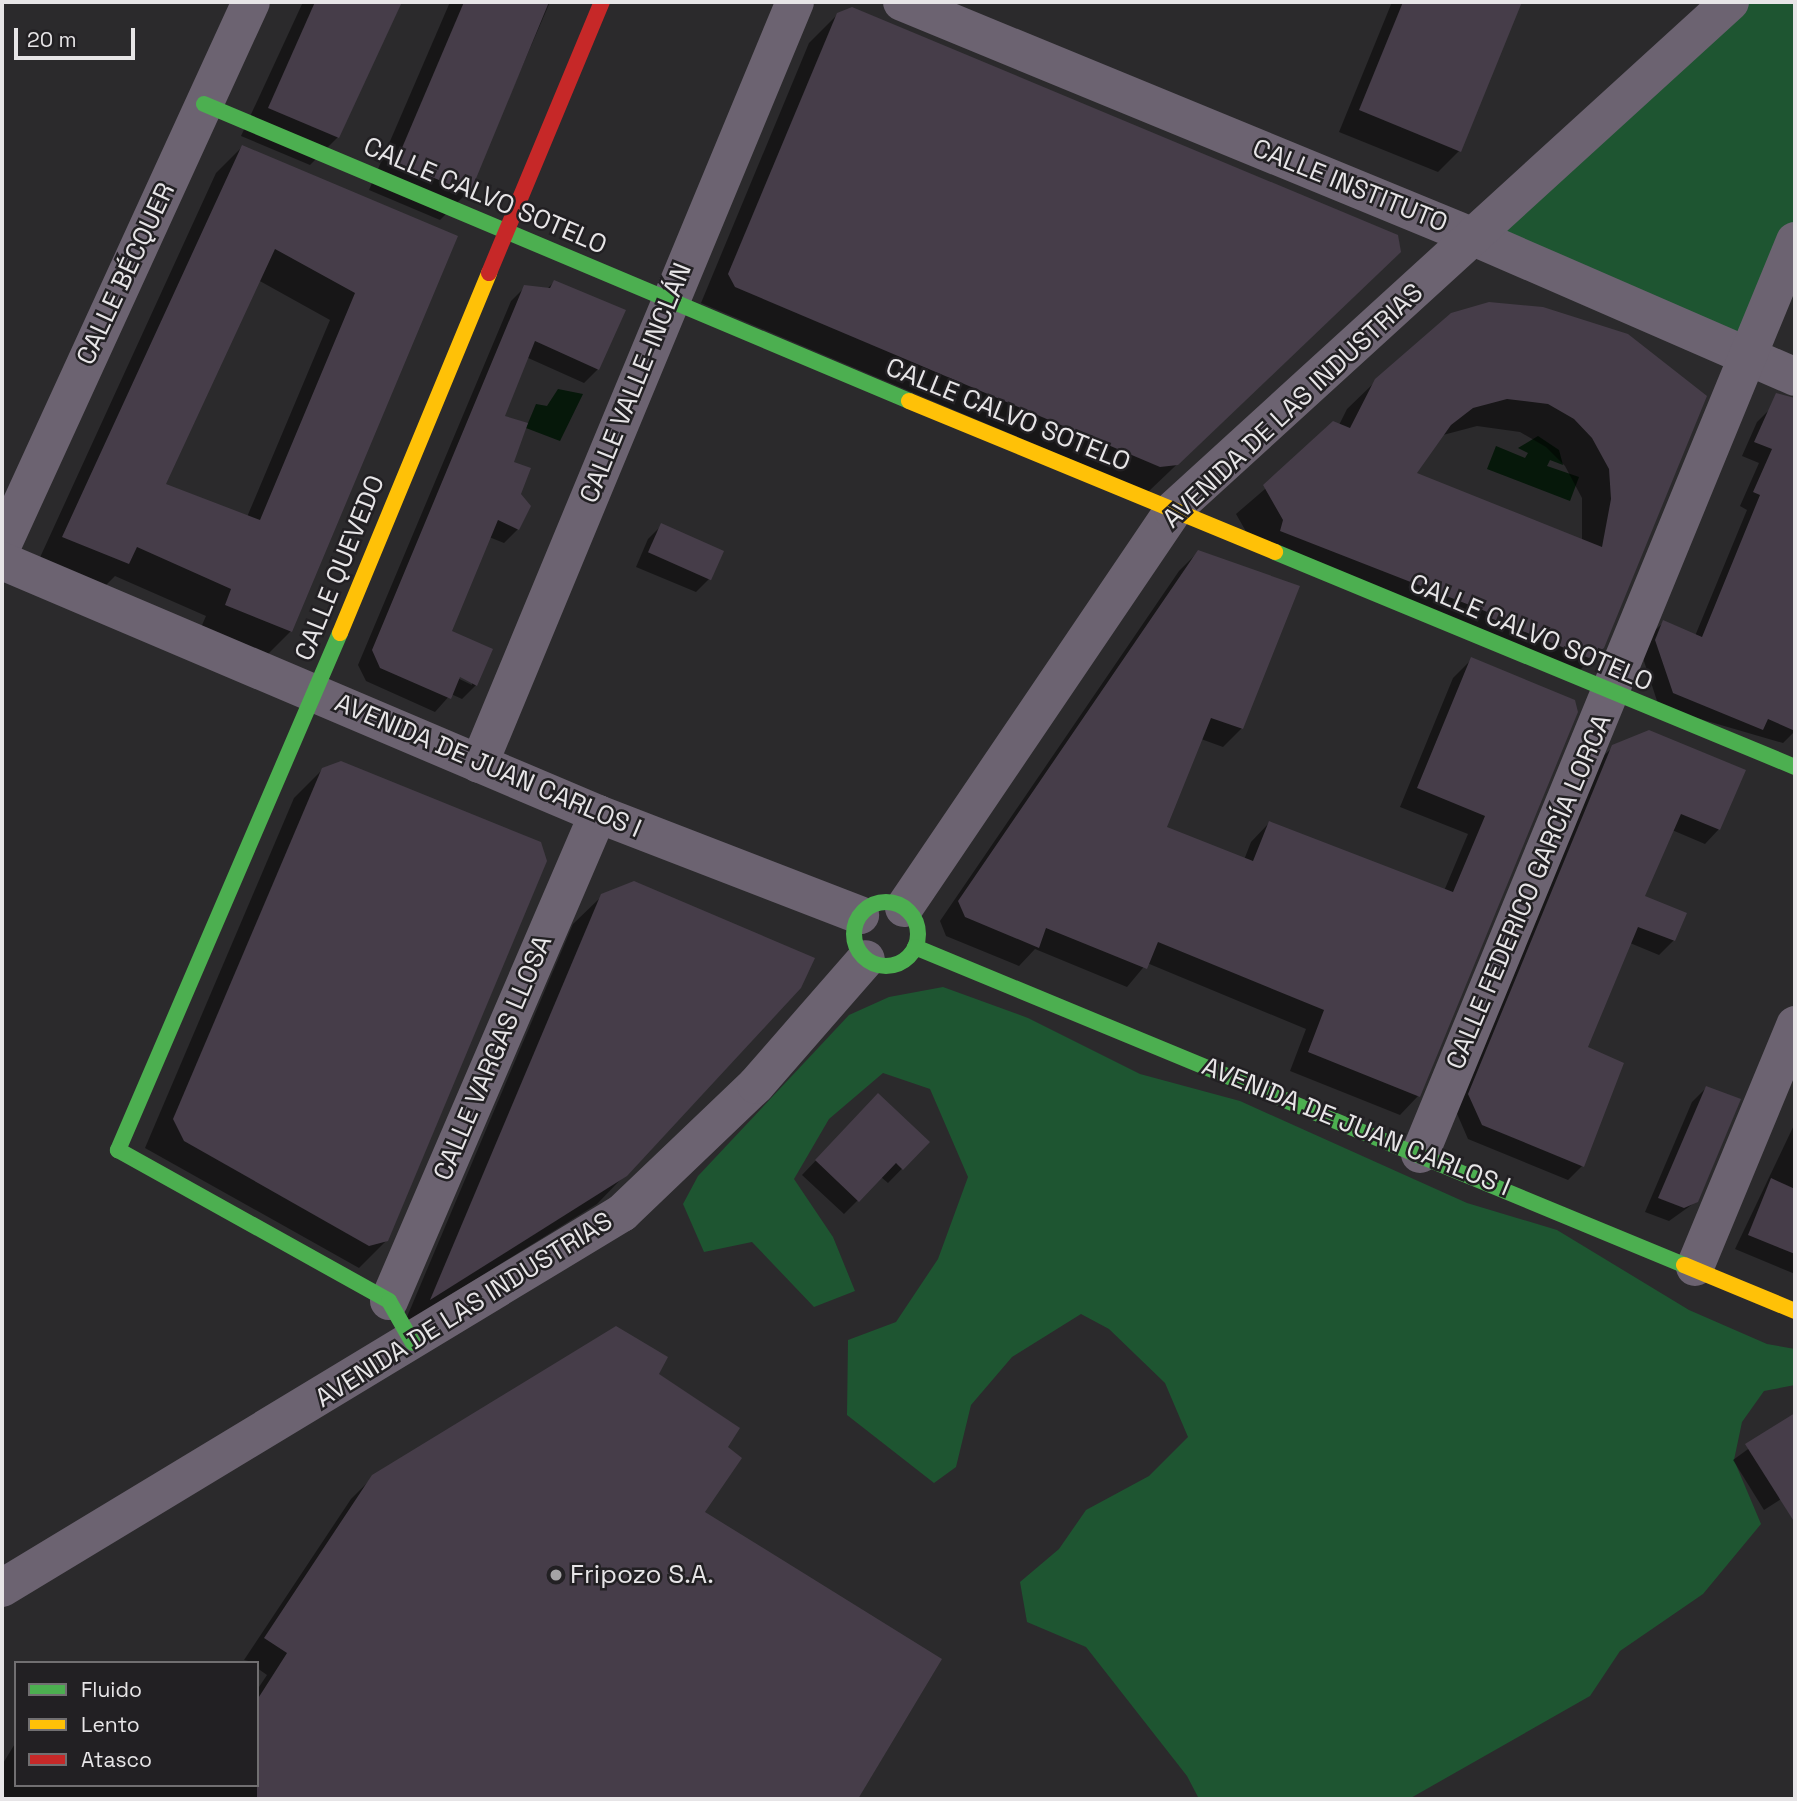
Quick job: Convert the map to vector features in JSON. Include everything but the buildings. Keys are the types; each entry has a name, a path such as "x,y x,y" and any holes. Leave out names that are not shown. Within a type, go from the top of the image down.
{"street":[{"name":"CALLE BÉCQUER","path":"2,546 251,2"},
{"name":"CALLE QUEVEDO","path":"389,1301 118,1150 315,693 602,2"},
{"name":"CALLE VALLE-INCLÁN","path":"479,764 795,2"},
{"name":"CALLE INSTITUTO","path":"902,2 1476,238 1795,377"},
{"name":"AVENIDA DE LAS INDUSTRIAS","path":"904,908 1173,510 1476,238 1730,2"},
{"name":"CALLE CALVO SOTELO","path":"204,104 506,230 669,302 1612,694 1795,767"},
{"name":"CALLE FEDERICO GARCÍA LORCA","path":"1420,1154 1612,694 1795,241"},
{"name":"AVENIDA DE JUAN CARLOS I","path":"2,561 598,814 860,915"},
{"name":"CALLE VARGAS LLOSA","path":"389,1301 598,814"},
{"path":"886,902 904,908 918,930 915,947 893,965 866,959 854,938 860,915 886,902"},
{"name":"AVENIDA DE JUAN CARLOS I","path":"915,947 1695,1267 1795,1311"},
{"name":"AVENIDA DE LAS INDUSTRIAS","path":"2,1588 413,1343 622,1213 756,1086 866,959"},
{"path":"1695,1267 1795,1025"},
{"path":"389,1301 413,1343"}],"green space":[{"path":"1730,2 1795,2 1795,241 1748,358 1476,238"},
{"path":"943,987 1028,1018 1140,1074 1240,1101 1467,1203 1557,1230 1689,1310 1767,1344 1795,1349 1795,1385 1764,1391 1742,1422 1734,1460 1761,1524 1703,1594 1620,1651 1590,1696 1409,1799 1199,1799 1187,1776 1086,1647 1027,1622 1020,1582 1059,1549 1086,1510 1149,1476 1188,1437 1165,1383 1109,1329 1081,1314 1012,1357 971,1405 956,1467 934,1483 847,1415 848,1340 896,1322 938,1259 968,1177 930,1089 883,1073 829,1119 794,1179 833,1237 855,1291 814,1307 752,1242 704,1252 683,1204 698,1176 849,1015 889,997"}],"shaded area":[{"path":"558,389 583,394 560,441 526,428 536,404 547,406"},
{"path":"1538,436 1559,450 1563,465 1550,460 1547,466 1579,477 1570,501 1487,469 1496,446 1525,458 1528,453 1518,448"}],"traffic: fast":[{"path":"204,104 909,401"},
{"path":"1275,552 1795,767"},
{"path":"340,633 118,1150 389,1301 413,1343"},
{"path":"886,902 904,908 912,916 918,934 912,952 904,960 886,966 868,960 860,952 854,934 860,916 868,908 886,902"},
{"path":"915,947 1684,1265"}],"traffic: slow":[{"path":"340,633 489,273"},
{"path":"909,401 1275,552"},
{"path":"1684,1265 1795,1311"}],"traffic: jam":[{"path":"489,273 602,2"}],"place":[{"name":"Fripozo S.A.","path":"556,1575"}]}
